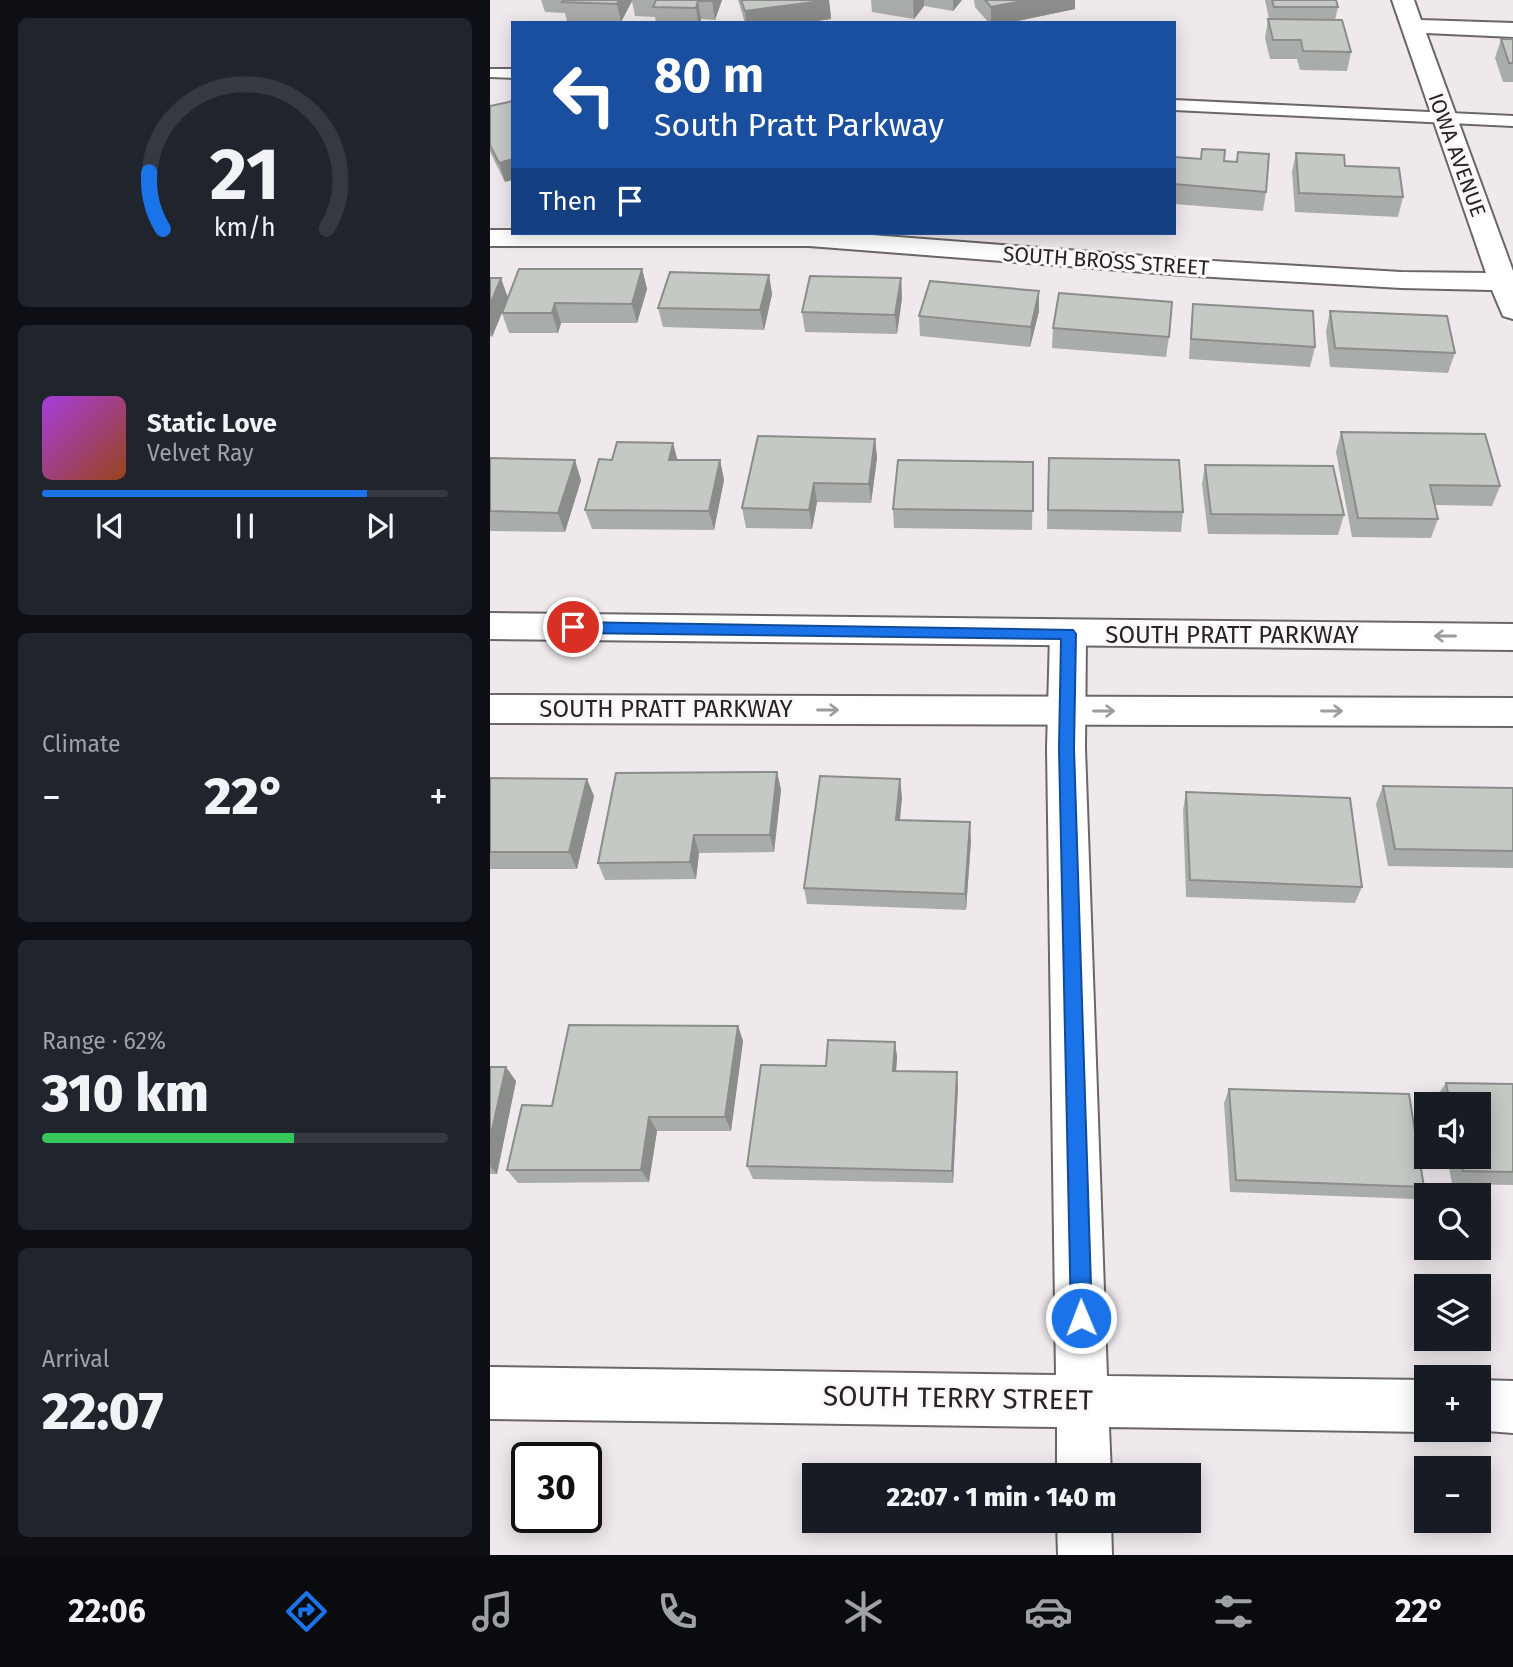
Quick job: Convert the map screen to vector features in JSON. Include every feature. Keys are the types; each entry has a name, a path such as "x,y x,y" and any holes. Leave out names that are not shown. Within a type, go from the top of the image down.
{"street":[{"name":"IOWA AVENUE","path":"1403,0 1444,117 1508,282 1513,310"},
{"path":"1412,26 1513,30"},
{"name":"SOUTH BROSS STREET","path":"490,238 809,238 1223,270 1401,280 1508,282"},
{"name":"SOUTH PRATT PARKWAY","path":"490,626 1513,637"},
{"path":"1068,634 1066,711 1084,1463"},
{"name":"SOUTH PRATT PARKWAY","path":"490,709 1513,712"},
{"name":"SOUTH TERRY STREET","path":"490,1393 1414,1406"},
{"path":"1491,1406 1513,1407"},
{"path":"1084,1533 1085,1555"}],"lane":[{"path":"490,73 511,74"},
{"path":"1176,105 1513,121"}],"building":[{"path":"619,0 617,4 562,2"},
{"path":"656,0 713,0 698,1 696,8 653,7"},
{"path":"741,0 829,0 745,11"},
{"path":"985,0 1028,0 991,7"},
{"path":"1272,0 1336,0 1338,7 1274,7"},
{"path":"1268,19 1342,20 1351,52 1303,51 1301,40 1273,40"},
{"path":"1501,39 1513,39 1513,63 1509,63"},
{"path":"511,101 511,160 499,163 490,145 490,106"},
{"path":"1202,149 1225,150 1224,161 1237,162 1238,152 1269,154 1266,192 1176,184 1176,157 1201,159"},
{"path":"1296,153 1344,155 1345,166 1399,168 1403,197 1299,193"},
{"path":"519,269 642,269 632,304 555,303 552,313 502,313"},
{"path":"670,272 769,275 760,310 658,308"},
{"path":"810,276 901,278 895,315 802,312"},
{"path":"490,278 501,278 490,305"},
{"path":"930,281 1039,291 1031,327 919,316"},
{"path":"1059,293 1172,302 1169,337 1053,328"},
{"path":"1193,304 1313,311 1315,347 1191,339"},
{"path":"1330,311 1447,316 1455,353 1335,348"},
{"path":"1341,432 1485,434 1500,486 1430,485 1438,519 1358,518"},
{"path":"758,436 875,439 869,484 814,483 809,510 742,508"},
{"path":"617,442 673,443 669,460 720,460 709,511 585,510 599,459 612,460"},
{"path":"490,458 575,460 558,513 490,511"},
{"path":"1049,458 1179,460 1183,512 1048,510"},
{"path":"898,460 1033,462 1033,511 893,509"},
{"path":"1205,465 1333,466 1344,515 1211,514"},
{"path":"777,772 770,835 694,835 690,862 598,863 616,773"},
{"path":"820,776 900,779 896,820 970,822 965,894 804,888"},
{"path":"490,778 587,779 569,852 490,852"},
{"path":"1383,786 1513,788 1513,851 1395,849"},
{"path":"1186,792 1350,798 1362,887 1190,880"},
{"path":"569,1025 738,1026 725,1117 649,1117 641,1170 507,1170 522,1105 552,1106"},
{"path":"828,1040 895,1042 893,1071 957,1072 952,1171 747,1166 761,1065 826,1066"},
{"path":"490,1067 506,1067 490,1139"},
{"path":"1446,1083 1513,1084 1513,1172 1463,1171 1491,1169 1491,1092 1448,1092"},
{"path":"1229,1089 1409,1094 1414,1125 1414,1169 1421,1169 1423,1183 1414,1183 1414,1187 1236,1180"}],"route":[{"path":"573,627 1068,634 1066,748 1081,1318"}]}
